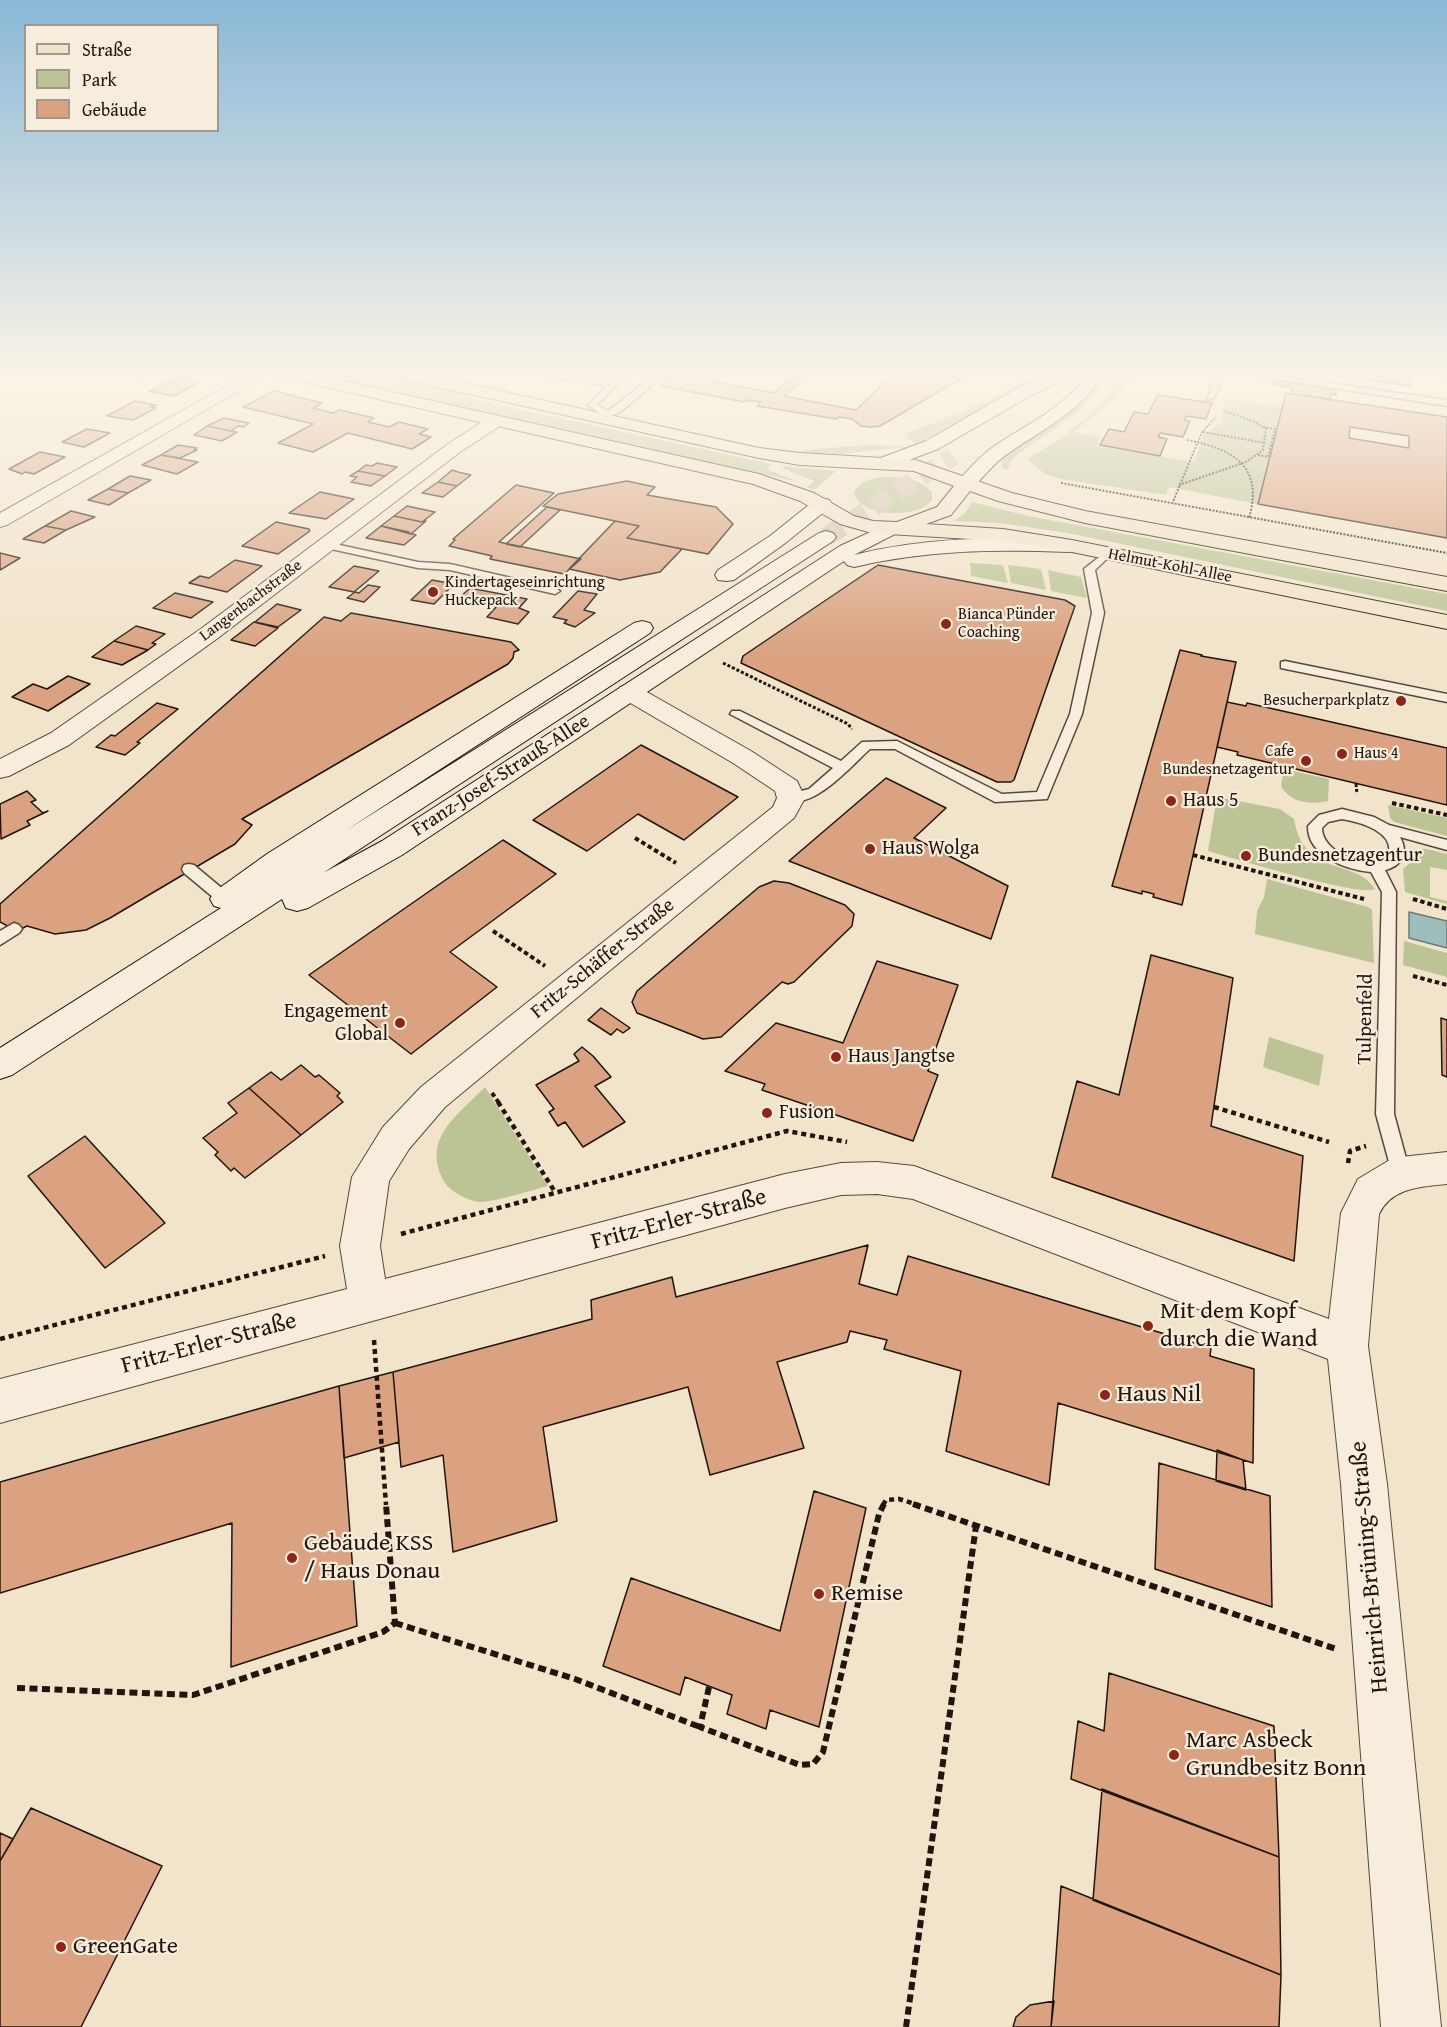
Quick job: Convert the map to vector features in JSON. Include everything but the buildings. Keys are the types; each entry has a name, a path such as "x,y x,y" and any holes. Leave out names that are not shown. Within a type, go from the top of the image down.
{"main road":[{"name":"Helmut-Kohl-Allee","path":"697,466 784,488 822,504 857,524 890,529 993,534 1072,546 1447,622"},
{"path":"822,504 839,483 879,466"},
{"name":"Helmut-Kohl-Allee","path":"907,466 927,468 1005,497 1085,517 1447,584"},
{"path":"890,529 944,511 966,484"}],"street":[{"path":"0,521 98,466"},
{"name":"Langenbachstraße","path":"0,770 60,739 210,633 431,466"},
{"path":"966,484 984,466"},
{"path":"713,583 777,540 822,504"},
{"name":"Franz-Josef-Strauß-Allee","path":"100,1001 313,892 392,848 857,543 890,529"},
{"name":"Franz-Josef-Strauß-Allee","path":"0,1065 826,537"},
{"path":"807,577 866,557 912,548 975,544 1072,546"},
{"name":"Franz-Josef-Strauß-Allee","path":"100,1001 225,899 277,861 663,615"},
{"path":"629,692 742,757 787,787 791,798"},
{"name":"Fritz-Schäffer-Straße","path":"369,1301 360,1246 371,1177 396,1138 433,1097 776,819 784,812 791,798"},
{"name":"Heinrich-Brüning-Straße","path":"1411,2027 1364,1484 1347,1346 1360,1213 1371,1191 1401,1173 1447,1168"},
{"name":"Fritz-Erler-Straße","path":"0,1401 785,1191 841,1179 877,1178 914,1182 1347,1346"}],"lane":[{"path":"326,545 418,565 450,567 555,591"},
{"path":"791,798 814,792 867,745 897,745 1000,799 1042,796 1076,714 1098,613 1089,569 1108,553"},
{"path":"1285,665 1447,698"},
{"path":"736,714 842,767"},
{"path":"1385,829 1398,845 1398,853 1394,860 1377,867 1349,863 1335,857 1317,841 1314,833 1321,819 1342,814 1366,819 1385,829 1447,844"},
{"name":"Tulpenfeld","path":"1377,867 1389,899 1385,1114 1401,1173"},
{"path":"189,869 225,899"},
{"path":"0,939 14,929"}],"path":[{"path":"1172,504 1187,466"},
{"path":"1179,485 1237,466"},
{"path":"1243,466 1254,489 1249,518"},
{"path":"1054,482 1447,553"},
{"path":"714,658 848,724 867,745"},
{"path":"1391,803 1447,815"},
{"path":"635,838 678,864"},
{"path":"1193,855 1389,899 1447,909"},
{"path":"493,931 547,968"},
{"path":"1388,969 1447,985"},
{"path":"0,1339 360,1246 555,1191 473,1065"},
{"path":"1214,1107 1329,1142"},
{"path":"369,1301 373,1328 394,1623"},
{"path":"394,1623 575,1679 800,1765 813,1764 823,1752 879,1514 886,1500 899,1499 1379,1664"},
{"path":"906,2027 976,1526"},
{"path":"17,1688 193,1695 383,1632 394,1623"},
{"path":"700,1727 709,1687"}],"green space":[{"path":"726,466 770,466 767,469 798,482"},
{"path":"784,466 836,471 814,490 807,487 814,481 782,468"},
{"path":"1035,466 1268,466 1258,504 1169,487 1166,495 1061,479 1045,474"},
{"path":"881,477 915,481 932,492 932,500 925,506 903,513 878,511 867,507 854,493 861,484"},
{"path":"972,502 1028,516 1447,594 1447,611 1068,533 1000,523 954,521 965,513"},
{"path":"970,563 1003,565 1008,583 971,576"},
{"path":"1008,565 1041,569 1046,590 1011,583"},
{"path":"1048,570 1081,577 1087,598 1051,591"},
{"path":"1284,769 1329,779 1328,801 1315,803 1290,796 1281,786"},
{"path":"1217,797 1280,809 1294,819 1300,838 1308,850 1319,859 1356,873 1375,889 1364,890 1322,882 1208,851"},
{"path":"1388,805 1447,818 1447,836 1394,822 1390,818"},
{"path":"1414,849 1427,849 1447,854 1447,870 1430,867 1430,897 1447,901 1447,904 1405,892 1403,869 1410,863 1410,853"},
{"path":"1267,879 1372,910 1374,963 1255,934 1257,911 1264,897"},
{"path":"1404,941 1447,953 1447,977 1403,965"},
{"path":"1269,1037 1324,1055 1319,1086 1263,1067"},
{"path":"485,1087 548,1186 481,1202 461,1196 445,1183 438,1167 439,1141 453,1119"}],"water":[{"path":"1409,912 1447,921 1447,948 1409,938"}],"tunnel":[{"path":"826,537 938,466"}],"place":[{"name":"Kindertageseinrichtung Huckepack","path":"433,592"},
{"name":"Bianca Pünder Coaching","path":"946,624"},
{"name":"Besucherparkplatz","path":"1401,701"},
{"name":"Haus 4","path":"1342,754"},
{"name":"Cafe Bundesnetzagentur","path":"1306,761"},
{"name":"Haus 5","path":"1171,801"},
{"name":"Haus Wolga","path":"870,849"},
{"name":"Bundesnetzagentur","path":"1246,856"},
{"name":"Engagement Global","path":"400,1023"},
{"name":"Haus Jangtse","path":"836,1057"},
{"name":"Fusion","path":"767,1113"},
{"name":"Mit dem Kopf durch die Wand","path":"1148,1326"},
{"name":"Haus Nil","path":"1105,1395"},
{"name":"Gebäude KSS / Haus Donau","path":"292,1558"},
{"name":"Remise","path":"819,1594"},
{"name":"Marc Asbeck Grundbesitz Bonn","path":"1174,1755"},
{"name":"GreenGate","path":"61,1947"}]}
